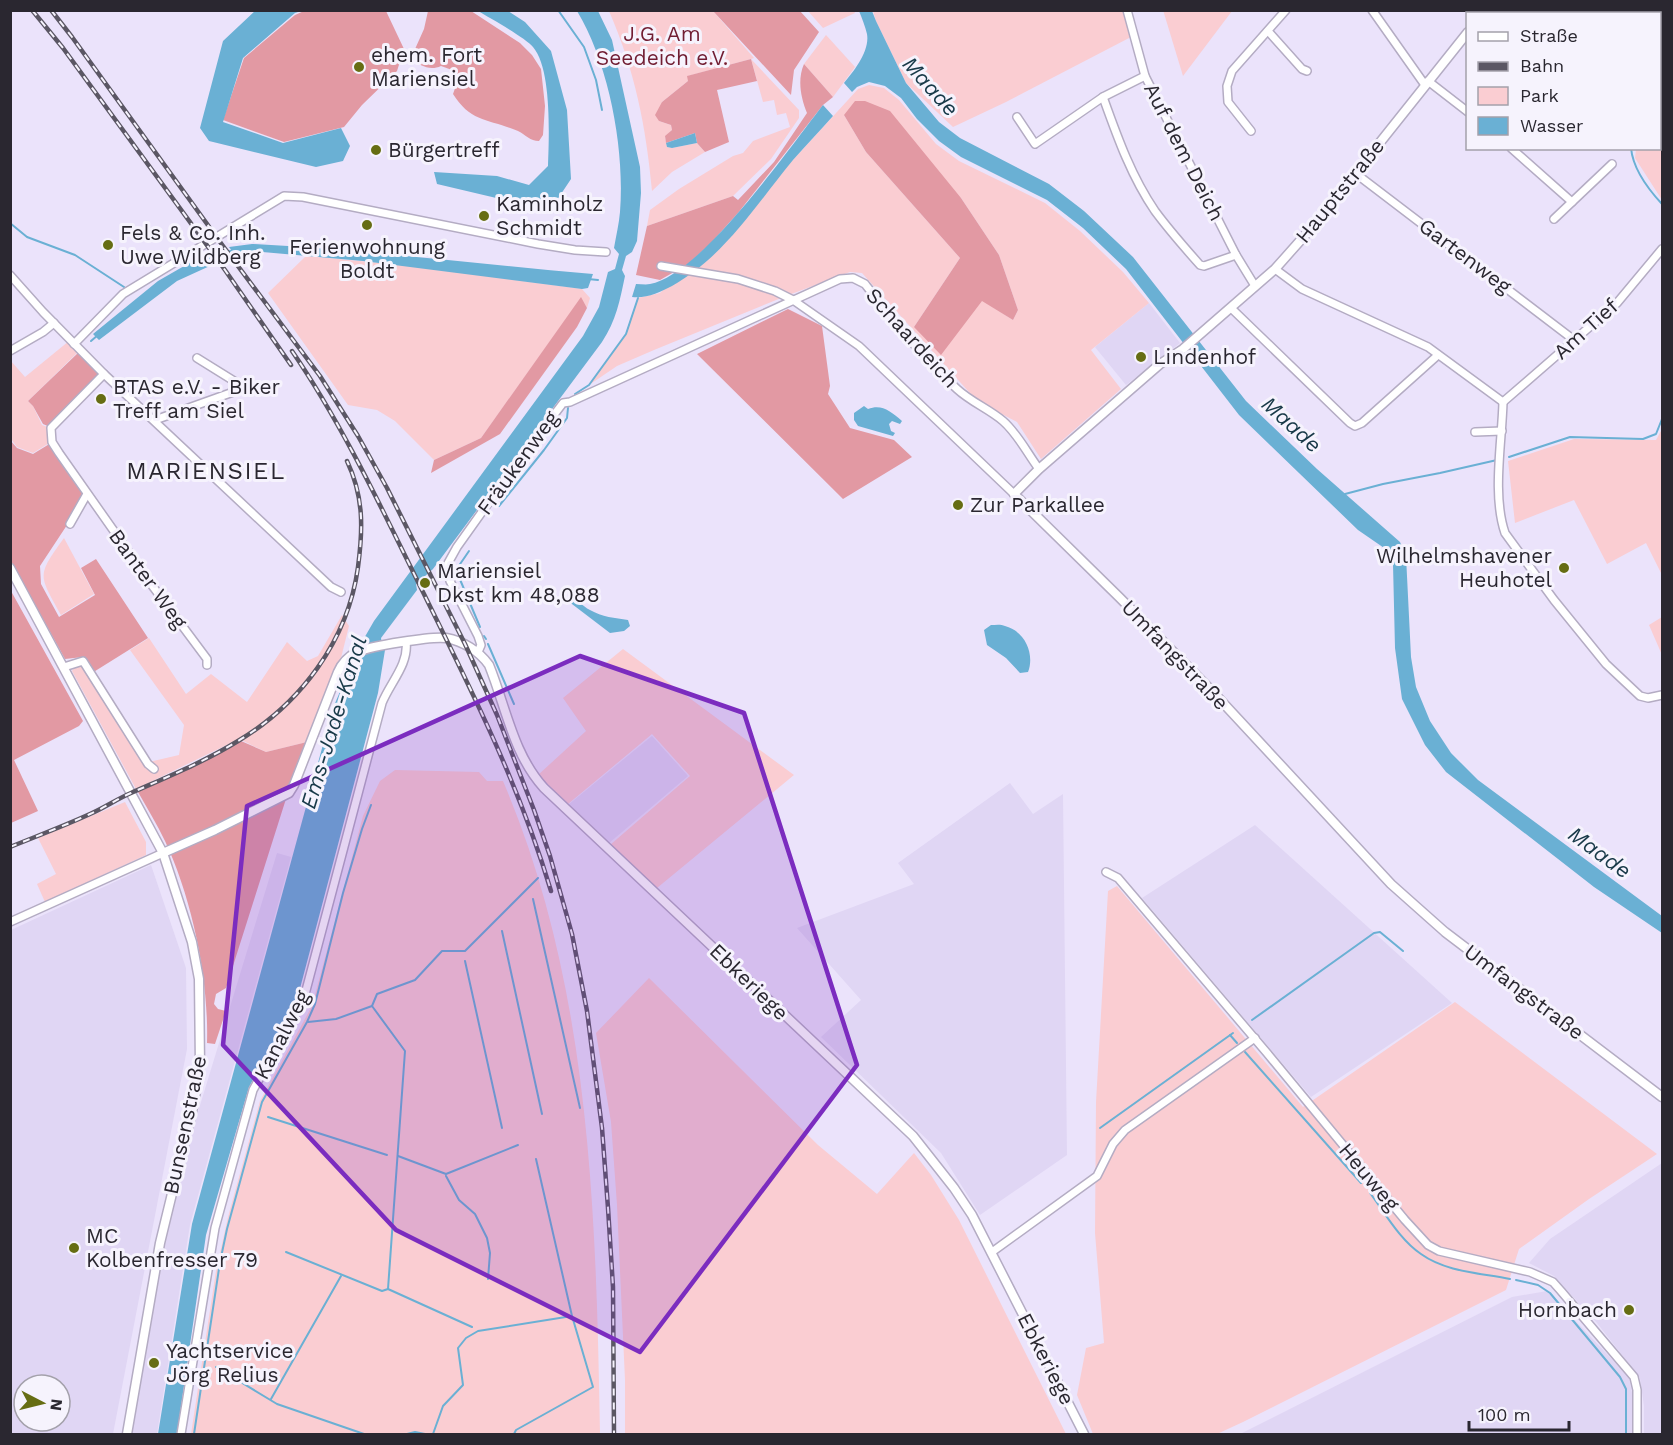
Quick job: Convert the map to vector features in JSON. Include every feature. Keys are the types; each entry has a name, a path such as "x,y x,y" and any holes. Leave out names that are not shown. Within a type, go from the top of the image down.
{"street":[{"name":"Auf dem Deich","path":"1127,10 1145,76 1236,255 1255,286"},
{"path":"1251,131 1228,102 1227,86 1233,71 1286,10"},
{"path":"1372,10 1427,83 1466,111"},
{"path":"1268,32 1302,69 1307,71"},
{"name":"Hauptstraße","path":"1014,494 1038,470 1160,364 1183,349 1275,269 1302,240 1466,33"},
{"path":"1017,117 1035,144 1103,97 1145,76"},
{"path":"1103,97 1137,181 1174,236 1200,265 1204,266 1236,255"},
{"path":"1513,150 1572,202"},
{"path":"1554,219 1612,164"},
{"name":"Gartenweg","path":"1356,173 1574,340"},
{"path":"74,344 108,308 129,290 284,196 303,197 538,244 606,252"},
{"name":"Am Tief","path":"1503,402 1617,303 1662,249"},
{"name":"Umfangstraße","path":"661,266 738,279 775,291 793,300 859,346 1119,597 1390,884 1445,932 1662,1097"},
{"path":"1275,269 1302,290 1428,347 1503,402 1500,499 1505,533 1554,600 1606,664 1640,696 1648,699 1662,695"},
{"path":"10,275 104,374 331,587 341,592"},
{"name":"Schaardeich","path":"793,300 840,279 848,277 859,280 916,348 957,389 1013,430 1038,470"},
{"name":"Fräukenweg","path":"478,652 481,645 478,636 450,581 447,565 450,557 496,492 562,403 581,397 793,300"},
{"path":"1231,308 1355,426 1362,423 1438,355"},
{"path":"10,351 54,323"},
{"path":"155,420 239,392 234,381 197,358"},
{"name":"Banter Weg","path":"104,374 51,428 52,441 87,494 207,659 207,665"},
{"path":"1475,432 1502,430"},
{"path":"70,524 87,494"},
{"name":"Bunsenstraße","path":"10,568 163,853 192,942 199,979 200,1066 194,1103 160,1243 127,1434"},
{"path":"10,922 215,830 289,793 338,672 349,657 360,651 389,645 445,638 465,644 478,652"},
{"name":"Kanalweg","path":"181,1434 211,1248 254,1090 304,998 382,703 388,688 403,665 407,652 406,642"},
{"name":"Ebkeriege","path":"478,652 489,665 520,756 534,777 913,1136 954,1188 992,1252 1084,1434"},
{"path":"64,667 83,661 148,764 154,769"},
{"name":"Heuweg","path":"1106,872 1118,878 1428,1245 1439,1251 1530,1272 1553,1282 1634,1377 1637,1390 1637,1434"},
{"path":"992,1252 1097,1176 1113,1144 1125,1130 1255,1038"}],"highlighted area":[{"path":"580,656 744,713 857,1065 640,1352 396,1230 223,1045 247,806"}],"shaded area":[{"path":"304,11 386,11 404,49 397,71 362,105 344,127 284,142 223,120 244,58 295,15"},
{"path":"428,11 471,11 520,43 532,55 541,69 545,106 543,135 539,141 474,115 453,94 458,80 452,70 441,66 425,67 411,58 424,29"},
{"path":"713,11 800,11 819,32 794,70 791,95"},
{"path":"751,59 757,81 717,90 729,142 705,152 697,143 695,133 666,143 665,136 672,130 671,125 659,121 655,115 662,102 688,81 687,76"},
{"path":"804,64 833,97 823,105 738,213 688,264 660,280 636,275 647,226 733,196 738,200 774,162 807,113 801,89"},
{"path":"855,101 865,101 890,111 961,198 999,255 1018,310 1013,320 982,301 941,355 914,327 960,258 866,152 844,115"},
{"path":"581,297 587,308 577,327 500,434 431,473 434,460 481,438"},
{"path":"1149,303 1180,343 1126,385 1095,347"},
{"path":"788,309 822,326 830,386 828,394 850,428 894,440 912,457 843,499 697,354"},
{"path":"79,352 102,374 50,427 43,424 28,401"},
{"path":"10,440 17,448 33,454 51,443 83,495 69,522 40,566 41,584 59,617 95,595 81,568 96,559 148,638 92,673 83,657 65,659 11,561"},
{"path":"11,591 83,721 79,726 14,760 38,811 11,823"},
{"path":"652,736 688,776 609,843 568,805"},
{"path":"241,741 266,752 307,742 285,802 226,988 216,994 214,1004 218,1009 226,1011 215,1044 207,1043 202,966 191,913 175,863 138,792 199,764"},
{"path":"1010,783 1033,814 1063,794 1067,1155 980,1215 941,1153 821,1037 861,1000 797,928 914,884 898,863"},
{"path":"1255,825 1452,1003 1311,1097 1142,898"},
{"path":"277,853 291,857 190,1225 157,1434 131,1434 165,1233 183,1161"},
{"path":"151,865 186,968 187,1049 113,1434 11,1434 11,930"},
{"path":"1662,1163 1662,1434 1644,1434 1644,1406 1640,1378 1597,1323 1554,1276 1529,1263 1550,1239"},
{"path":"1547,1291 1629,1377 1633,1398 1632,1434 1240,1434 1512,1297"}],"green space":[{"path":"1163,10 1232,10 1232,11 1183,76"},
{"name":"J.G. Am Seedeich e.V.","path":"609,11 713,11 754,58 688,76 688,81 662,102 659,121 671,125 672,130 665,137 667,147 697,143 705,152 672,172 652,191 638,99 626,55"},
{"path":"808,11 854,11 855,13 823,28"},
{"path":"873,11 1123,11 1131,37 953,127 906,83"},
{"path":"826,35 855,67 833,97 804,64"},
{"path":"751,59 799,110 799,118 771,159 733,196 647,226 650,210 679,189 733,156 743,153 753,141 790,127 786,113 777,115 774,100 763,102"},
{"path":"869,85 884,88 899,100 936,144 959,161 1045,203 1080,231 1123,272 1149,303 1091,350 1121,389 1041,459 1017,422 977,401 862,273 850,272 654,350 617,366 589,385 626,335 638,298 660,293 793,160 858,89","holes":["844,115 961,198 999,255 1018,310 1013,320 982,300 914,327 960,258 866,152"]},
{"path":"1661,112 1662,200 1635,158 1636,150 1661,150"},
{"path":"306,256 413,266 582,289 590,298 587,308 581,298 481,438 434,460 395,421 377,410 348,405 268,293"},
{"path":"69,341 79,351 28,401 42,425 50,428 51,442 33,453 17,447 11,439 10,360 25,377"},
{"path":"1662,429 1662,575 1646,543 1607,564 1574,500 1515,523 1508,461 1574,439 1656,440"},
{"path":"64,538 94,594 61,615 48,591 44,576 49,561"},
{"path":"342,615 349,626 340,662 307,742 266,752 239,739 136,789 72,671 75,666 81,665 94,673 149,762 179,755 184,725 130,650 149,638 186,694 211,674 247,702 287,642 307,661 318,656"},
{"path":"1662,617 1662,655 1649,625"},
{"path":"623,649 794,775 657,888 610,845 690,776 652,734 568,804 538,775 586,731 563,698"},
{"path":"395,770 479,772 487,781 503,781 532,859 555,939 571,1020 583,1102 596,1268 600,1434 191,1434 216,1271 228,1217 260,1101 312,1006 363,816 380,781"},
{"path":"125,802 146,842 146,855 45,902 37,884 56,874 38,838"},
{"path":"1117,886 1303,1107 1455,1002 1657,1154 1519,1249 1506,1290 1243,1422 1217,1434 1093,1434 1077,1395 1086,1348 1104,1343 1095,1233 1096,1102 1108,891"},
{"path":"649,978 818,1145 877,1194 914,1153 931,1175 959,1220 1066,1434 625,1434 625,1380 611,1122 596,1033"}],"water":[{"path":"256,10 301,11 295,13 243,58 223,122 283,143 341,128 350,146 343,161 316,167 209,141 200,128 223,41"},
{"path":"478,11 508,11 525,22 551,51 567,110 571,179 557,200 535,207 437,184 434,172 497,176 529,185 548,166 548,104 544,71 539,57 533,47 523,39"},
{"name":"Ems-Jade-Kanal","path":"577,11 598,11 612,40 640,167 641,193 637,241 632,252 626,256 622,270 625,276 617,310 602,342 433,569 416,584 417,590 381,638 383,650 385,650 378,693 298,996 249,1087 206,1235 177,1434 158,1434 192,1224 333,708 359,647 374,621 583,336 599,307 608,272 615,269 619,254 614,248 620,216 621,187 617,135 606,81 598,56"},
{"path":"859,11 872,11 906,83 939,122 960,138 1049,184 1084,211 1133,257 1246,401 1317,469 1400,542 1406,556 1411,657 1416,687 1430,721 1451,753 1478,780 1662,916 1662,933 1594,887 1446,772 1425,745 1402,699 1395,648 1393,564 1387,550 1358,530 1239,415 1126,269 1083,228 1047,200 961,157 939,141 917,119 901,98 885,86 869,82 852,92 844,83 866,47 867,34"},
{"path":"823,105 833,116 793,160 724,245 691,274 672,286 648,296 632,297 636,284 650,284 671,275 694,258 718,234 767,178"},
{"path":"695,133 697,143 667,147 666,143"},
{"path":"252,244 380,253 593,274 588,288 582,289 363,261 252,251 235,255 229,247"},
{"path":"205,254 212,265 177,281 99,340 93,334 158,281"},
{"path":"864,406 868,409 878,407 886,409 902,421 900,424 892,421 889,424 891,431 895,433 893,436 858,426 854,420 854,413"},
{"path":"569,598 599,614 628,620 630,626 624,631 610,633 568,601"},
{"path":"991,625 1002,625 1012,629 1023,638 1029,651 1028,672 1020,673 1006,658 987,645 984,630"}],"waterway":[{"path":"558,10 584,47 596,80 602,110"},
{"path":"1631,150 1642,178 1662,204"},
{"path":"10,223 27,237 75,255 124,287"},
{"path":"206,260 234,250"},
{"path":"588,279 598,280"},
{"path":"575,394 589,385 626,334 638,298"},
{"path":"91,341 98,335"},
{"path":"499,506 567,418 568,408"},
{"path":"1509,457 1570,437 1643,439 1656,434 1662,419"},
{"path":"1345,494 1497,460"},
{"path":"469,551 456,570 480,627"},
{"path":"488,644 514,704"},
{"path":"194,1434 220,1262 262,1102 315,1004 343,893 371,805"},
{"path":"308,1022 336,1019 372,1006 377,994 415,980 442,951 465,951 538,878"},
{"path":"533,899 580,1108"},
{"path":"502,931 542,1114"},
{"path":"1252,1020 1374,933 1380,932 1403,951"},
{"path":"465,961 502,1128"},
{"path":"372,1006 405,1051 388,1289"},
{"path":"1100,1128 1233,1033"},
{"path":"1230,1035 1237,1043"},
{"path":"1245,1052 1361,1183"},
{"path":"268,1117 387,1155"},
{"path":"398,1156 446,1174 518,1145"},
{"path":"514,1434 516,1430 593,1387 572,1316 536,1159"},
{"path":"446,1176 459,1200 475,1214 487,1238 490,1253 488,1279"},
{"path":"1370,1193 1400,1234 1421,1254 1441,1265 1510,1279"},
{"path":"286,1252 382,1291 388,1289 472,1327"},
{"path":"271,1399 341,1276"},
{"path":"1516,1280 1538,1285 1550,1293 1620,1377 1626,1389 1626,1434"},
{"path":"433,1434 443,1406 463,1385 458,1348 466,1338 478,1331 572,1316"},
{"path":"216,1367 277,1404 364,1434"},
{"path":"407,1434 415,1432 425,1434"}],"railway":[{"path":"32,10 63,48 225,270 291,365"},
{"path":"51,10 320,376 358,436 387,488 465,644 497,715 550,856 572,934 587,1011 602,1128 608,1208 613,1287 614,1434"},
{"path":"292,351 328,407 360,466 457,660 524,812 551,891"},
{"path":"10,847 90,814 212,756 261,726 301,689 318,668 332,645 353,594 360,553 361,513 357,487 347,461"}],"place":[{"name":"ehem. Fort Mariensiel","path":"359,67"},
{"name":"Bürgertreff","path":"376,150"},
{"name":"Kaminholz Schmidt","path":"484,216"},
{"name":"Ferienwohnung Boldt","path":"367,225"},
{"name":"Fels & Co. Inh. Uwe Wildberg","path":"108,245"},
{"name":"Lindenhof","path":"1141,357"},
{"name":"BTAS e.V. - Biker Treff am Siel","path":"101,399"},
{"name":"Zur Parkallee","path":"958,505"},
{"name":"Wilhelmshavener Heuhotel","path":"1564,568"},
{"name":"Mariensiel Dkst km 48,088","path":"425,583"},
{"name":"MC Kolbenfresser 79","path":"74,1248"},
{"name":"Hornbach","path":"1629,1310"},
{"name":"Yachtservice Jörg Relius","path":"154,1363"}],"district":[{"name":"MARIENSIEL","path":"206,471"}],"water label":[{"name":"Maade","path":"931,86"},
{"name":"Maade","path":"1292,424"},
{"name":"Maade","path":"1600,852"}]}
